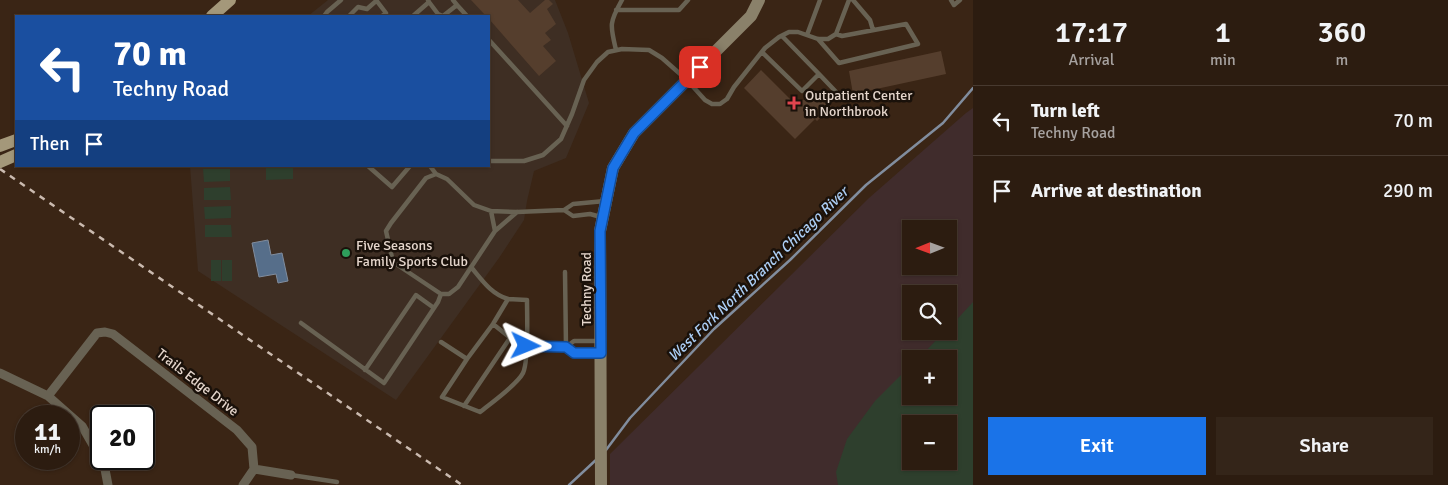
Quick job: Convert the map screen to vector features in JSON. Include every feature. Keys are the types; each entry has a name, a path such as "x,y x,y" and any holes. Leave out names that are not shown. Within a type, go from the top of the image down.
{"main road":[{"path":"213,15 230,0"},
{"name":"Techny Road","path":"601,485 600,231 613,168 634,133 751,16 759,0"},
{"path":"0,146 15,140"},
{"path":"0,162 15,155"}],"street":[{"name":"Trails Edge Drive","path":"48,396 97,333 113,334 236,430 252,447 254,469"},
{"path":"0,373 48,396 82,426 104,464 108,485"},
{"path":"243,485 254,469 291,475"}],"lane":[{"path":"325,15 341,0"},
{"path":"453,0 466,15"},
{"path":"616,50 612,30 612,16 622,0"},
{"path":"616,10 679,10 688,0"},
{"path":"807,35 820,0"},
{"path":"490,161 524,161 542,156 561,139 584,80 597,62 608,52 622,49 649,50 662,58 687,80 704,100 712,104 720,104 727,99 734,87 762,52 782,36 789,32 798,32 818,39 828,39 836,34 849,0"},
{"path":"853,0 870,20 872,30"},
{"path":"951,0 954,5 960,0"},
{"path":"350,15 358,7 367,9 376,1 386,12 383,15"},
{"path":"414,15 428,1 440,15"},
{"path":"444,15 457,5"},
{"path":"818,39 839,63 918,44 906,24 842,36 836,34"},
{"path":"782,36 839,95"},
{"path":"490,41 567,126"},
{"path":"762,52 802,91 818,74"},
{"path":"369,167 392,187 409,167"},
{"path":"431,167 436,174 447,179 474,204 491,211 564,210 573,204 606,201"},
{"path":"436,174 426,178 386,231 393,262 441,294 449,294 458,287 494,231 517,212"},
{"path":"564,210 573,216 590,214 603,218"},
{"path":"491,211 494,231"},
{"path":"471,266 484,283 498,296 508,300 527,300 527,360 523,374 480,412 442,397 508,300"},
{"path":"565,272 566,347"},
{"path":"301,323 384,383 434,308 441,294"},
{"path":"365,370 416,295 434,308"},
{"path":"493,324 510,338 526,346 566,347 574,353 601,347"},
{"path":"464,406 510,338"},
{"path":"566,347 574,341 601,347"},
{"path":"441,342 467,359"},
{"path":"291,475 337,482"}],"shaded area":[{"path":"328,0 555,0 568,33 589,103 566,158 534,171 524,220 499,258 396,400 198,271 190,167 490,167 490,15 309,15"},
{"path":"973,108 973,485 610,485 610,454 869,198"}],"green space":[{"path":"293,167 293,179 266,180 266,168"},
{"path":"203,169 230,169 230,181 204,182"},
{"path":"230,187 231,200 204,200 204,188"},
{"path":"231,206 231,218 205,219 204,207"},
{"path":"205,225 231,225 232,237 205,237"},
{"path":"211,260 221,260 221,281 211,281"},
{"path":"222,260 232,260 232,281 222,281"},
{"path":"973,302 973,485 838,485 836,472 847,439 875,401 902,374 902,405 957,405 957,350 927,350 936,340 957,340 957,319"}],"water":[{"path":"268,240 271,255 282,253 288,281 278,283 276,274 259,277 252,243"}],"building":[{"path":"471,0 518,0 530,13 545,0 549,0 553,4 547,9 556,24 545,33 551,40 543,46 556,61 539,76 490,20 490,15 485,15"},
{"path":"941,51 946,74 853,94 849,71"},
{"name":"Outpatient Center in Northbrook","path":"761,70 791,100 806,100 815,91 831,107 817,121 815,119 795,139 744,88"}],"waterway":[{"name":"West Fork North Branch Chicago River","path":"606,450 630,418 714,329 790,260 866,185 943,123 973,88"},
{"name":"West Fork North Branch Chicago River","path":"569,485 597,459"}],"railway":[{"path":"0,169 462,485"}],"place":[{"name":"Outpatient Center in Northbrook","path":"794,103"},
{"name":"Five Seasons Family Sports Club","path":"346,253"}],"route":[{"path":"526,346 566,347 574,353 601,353 600,231 613,168 634,133 700,67"}]}
